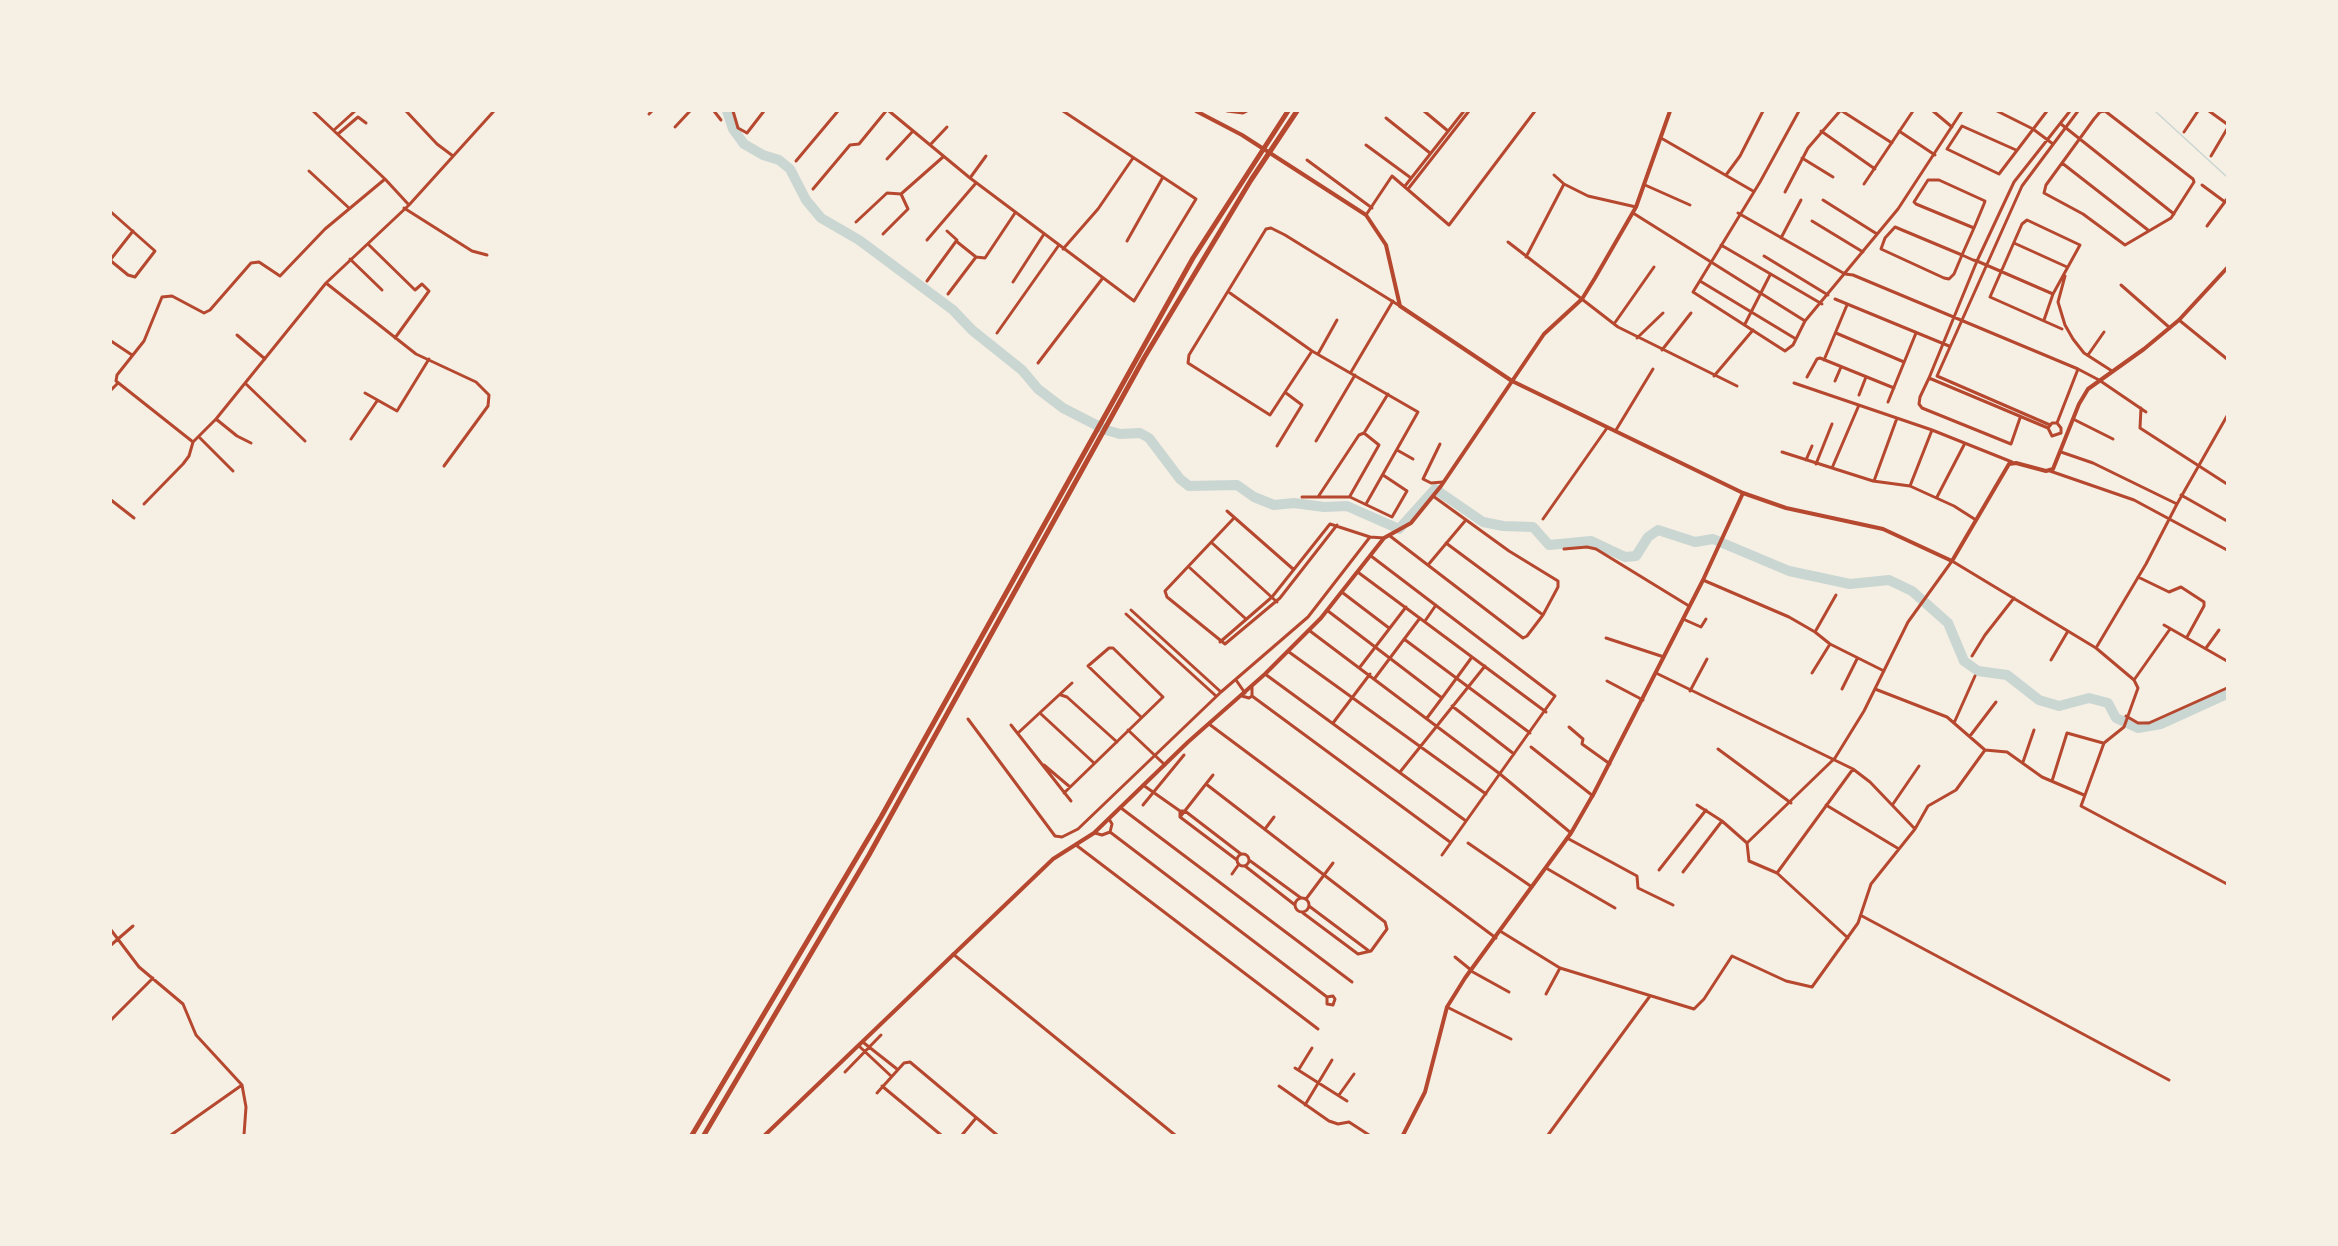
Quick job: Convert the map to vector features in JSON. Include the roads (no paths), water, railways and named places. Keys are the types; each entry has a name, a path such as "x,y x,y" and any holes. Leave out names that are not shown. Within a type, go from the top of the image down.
{"highway":[{"path":"704,1135 869,855 1098,439 1106,419 1193,258 1288,111"},
{"path":"692,1135 876,827 1092,436 1106,419 1201,262 1298,111"}],"street":[{"path":"314,111 409,205"},
{"path":"334,130 355,111"},
{"path":"406,111 437,144 453,156"},
{"path":"144,504 183,464 189,456 193,442 200,438 216,419 326,283 409,205 494,111"},
{"path":"675,127 690,111"},
{"path":"714,111 721,120"},
{"path":"733,111 738,128 747,133 764,111"},
{"path":"796,161 838,111"},
{"path":"813,189 850,145 859,144 887,111 976,183 1132,302 1137,300 1196,199 1063,111"},
{"path":"1196,111 1294,166 1366,215 1386,245 1400,306"},
{"path":"1227,111 1243,113 1247,111"},
{"path":"1424,111 1450,132"},
{"path":"1450,132 1464,111"},
{"path":"1406,188 1469,111"},
{"path":"1366,215 1392,176 1449,225 1535,111"},
{"path":"1220,642 1272,597 1330,524 1370,537 1384,538 1411,523 1442,484 1544,334 1582,299 1636,207 1646,185 1670,111"},
{"path":"1726,176 1740,156 1763,111"},
{"path":"1799,111 1693,292 1785,351 1789,350 1797,339 1805,321 1822,304 1877,234 1935,155 1962,111"},
{"path":"1785,192 1802,158 1821,131 1841,111 1892,143"},
{"path":"1864,184 1913,111"},
{"path":"1933,111 1952,127"},
{"path":"1997,111 2033,129 2053,144"},
{"path":"2016,150 1962,126 1947,148 1998,174 2047,111"},
{"path":"2021,416 2011,444 1922,408 1919,404 1920,397 1977,261 2014,182 2070,111"},
{"path":"2021,416 1937,376 2022,186 2079,111"},
{"path":"2105,111 2193,179 2192,188 2168,221 2148,230 2125,245 2083,214 2045,195 2043,190 2062,163 2100,112 2105,111"},
{"path":"2184,132 2198,111"},
{"path":"2209,111 2227,124"},
{"path":"338,134 357,117 366,123"},
{"path":"1386,118 1432,155"},
{"path":"2060,123 2174,214"},
{"path":"930,145 947,127"},
{"path":"2211,156 2227,129"},
{"path":"887,159 913,131"},
{"path":"1821,131 1875,169"},
{"path":"1899,131 1935,155"},
{"path":"1661,138 1753,191"},
{"path":"1366,145 1413,180"},
{"path":"970,178 986,156"},
{"path":"856,222 887,193 900,194 943,157"},
{"path":"1063,249 1098,209 1133,158"},
{"path":"1802,158 1833,177"},
{"path":"1307,160 1372,208"},
{"path":"2062,163 2148,230"},
{"path":"309,171 349,209"},
{"path":"1554,175 1564,184 1588,196 1636,207"},
{"path":"1126,241 1163,177"},
{"path":"193,442 118,383 117,375 144,341 162,297 172,296 201,312 208,312 251,263 259,262 280,276 312,241 385,179"},
{"path":"1974,228 1916,204 1925,182 1932,179 1984,200 1974,228 1962,255 1948,279 1881,249 1882,243 1894,226 1962,255 1987,265 2054,294"},
{"path":"2014,182 2022,186"},
{"path":"927,240 976,183"},
{"path":"1526,257 1564,184"},
{"path":"1646,185 1690,205"},
{"path":"2202,185 2226,201 2207,226"},
{"path":"883,234 907,210 900,194"},
{"path":"1781,238 1801,200"},
{"path":"1824,200 1877,234"},
{"path":"405,208 472,251 487,255"},
{"path":"111,213 133,231 153,248 154,253 135,277 128,275 111,260 133,231"},
{"path":"947,231 982,260 1015,213"},
{"path":"1633,213 1805,321"},
{"path":"1738,213 1845,274 1853,274 2078,369 2099,380 2146,412"},
{"path":"2044,320 2067,267 2080,248 2079,243 2027,220 2022,224 1990,294 1992,299 2062,329"},
{"path":"1812,221 1863,252"},
{"path":"1996,222 2005,225"},
{"path":"1312,351 1270,415 1188,363 1189,355 1230,293 1262,233 1271,228 1393,301 1512,381 1743,493 1786,508 1882,529 1952,561 2096,648 2134,680 2138,688 2124,727 2104,743 2080,804 2082,808 2227,884"},
{"path":"1013,282 1044,234"},
{"path":"927,280 957,241"},
{"path":"1508,242 1614,324 1637,338 1737,386"},
{"path":"2014,243 2067,267"},
{"path":"369,245 415,290 422,284 429,292 395,338"},
{"path":"997,333 1059,245"},
{"path":"1721,245 1822,304"},
{"path":"1764,256 1828,295"},
{"path":"948,294 976,257"},
{"path":"350,259 382,290"},
{"path":"1614,324 1654,267"},
{"path":"2050,471 2061,452 2073,419 2088,389 2114,372 2170,328 2227,268"},
{"path":"1745,324 1770,274"},
{"path":"2066,276 2058,302 2073,339 2088,355 2114,372"},
{"path":"1038,363 1102,279"},
{"path":"1700,281 1797,339"},
{"path":"326,283 416,354 476,382 489,395 490,402 444,466"},
{"path":"2121,285 2170,328"},
{"path":"1230,293 1312,351 1417,411 1418,415 1366,504"},
{"path":"1835,299 1949,346"},
{"path":"1350,372 1393,301"},
{"path":"1824,360 1847,305"},
{"path":"1637,338 1663,313"},
{"path":"1662,350 1691,313"},
{"path":"1318,354 1337,320"},
{"path":"2179,320 2227,359"},
{"path":"1714,376 1753,330"},
{"path":"2088,355 2104,332"},
{"path":"1836,333 1904,362"},
{"path":"1888,402 1916,333"},
{"path":"237,335 265,359"},
{"path":"111,341 132,355"},
{"path":"365,393 397,411 429,359"},
{"path":"1808,377 1816,359 1824,360 1894,388"},
{"path":"1835,381 1841,367"},
{"path":"1616,430 1653,369"},
{"path":"2068,434 2061,431 2057,423 2078,369"},
{"path":"1316,441 1355,375"},
{"path":"1860,394 1866,377"},
{"path":"1929,378 2049,426 2057,423"},
{"path":"111,390 118,383"},
{"path":"245,383 306,441"},
{"path":"1794,383 1932,430 2012,462 2050,471 2106,489 2227,550"},
{"path":"1277,446 1302,405 1286,393"},
{"path":"1318,497 1359,435 1364,433 1388,394"},
{"path":"1976,398 1978,394"},
{"path":"351,439 377,401"},
{"path":"1832,468 1859,405"},
{"path":"2141,408 2140,428 2227,484"},
{"path":"2096,648 2227,416"},
{"path":"1874,481 1897,418"},
{"path":"216,419 237,436 251,443"},
{"path":"2073,419 2113,440"},
{"path":"1816,464 1832,424"},
{"path":"1543,519 1608,426"},
{"path":"2049,426 2049,432 2055,436 2061,431"},
{"path":"1910,486 1932,430"},
{"path":"1350,497 1379,445 1364,433"},
{"path":"200,438 233,471"},
{"path":"1937,497 1965,442"},
{"path":"1440,444 1423,479 1431,483 1442,484"},
{"path":"1806,460 1812,446"},
{"path":"1397,450 1413,459"},
{"path":"1782,452 1874,481 1910,486 1937,497 1977,520"},
{"path":"2061,452 2093,464 2176,504"},
{"path":"1747,843 1835,758 1920,604 1952,561 2006,466 2012,462"},
{"path":"1302,497 1350,497 1391,517 1394,516 1407,491 1383,475"},
{"path":"1403,1135 1425,1092 1448,1007 1471,970 1567,838 1593,796 1703,580 1743,493"},
{"path":"1390,536 1523,638 1543,615 1558,587 1558,581 1466,521 1434,494"},
{"path":"2181,495 2227,521"},
{"path":"111,500 134,518"},
{"path":"1227,511 1293,568"},
{"path":"1234,518 1190,568 1166,588 1166,595 1220,642 1228,644 1277,602 1337,525"},
{"path":"1428,565 1466,521"},
{"path":"765,1135 862,1045 1053,859 1094,833 1143,785 1160,760 1216,696 1308,617 1370,537"},
{"path":"968,719 1055,836 1058,837 1078,829 1252,687 1328,611 1384,538"},
{"path":"1212,543 1277,602"},
{"path":"1446,543 1543,615"},
{"path":"1564,549 1593,548 1689,606"},
{"path":"1371,556 1556,696 1514,754 1502,776 1486,794 1442,855"},
{"path":"1190,568 1246,620"},
{"path":"1359,573 1546,712"},
{"path":"2138,577 2167,591 2181,587 2204,602 2187,637"},
{"path":"1703,580 1789,617 1830,644 1884,671"},
{"path":"1343,592 1390,628"},
{"path":"1815,632 1836,596"},
{"path":"1972,656 2014,598"},
{"path":"1425,621 1436,605"},
{"path":"1360,667 1406,607"},
{"path":"1131,609 1221,692"},
{"path":"1328,611 1442,698"},
{"path":"1126,614 1216,696"},
{"path":"1375,678 1420,618"},
{"path":"1136,624 1141,619"},
{"path":"1683,619 1701,627 1706,619"},
{"path":"2164,625 2227,661"},
{"path":"2134,680 2170,629"},
{"path":"2206,648 2220,630"},
{"path":"1310,631 1370,674 1571,832"},
{"path":"2051,660 2068,631"},
{"path":"1404,639 1530,733"},
{"path":"1606,639 1664,657"},
{"path":"1812,673 1830,644"},
{"path":"1064,793 1161,700 1163,695 1113,648 1109,648 1088,666 1142,717"},
{"path":"1288,652 1486,794"},
{"path":"1427,718 1472,657"},
{"path":"1690,691 1707,659"},
{"path":"1842,689 1857,659"},
{"path":"1400,772 1485,666"},
{"path":"1265,674 1466,821"},
{"path":"1333,723 1370,674"},
{"path":"1656,674 1835,758 1853,769 1915,829"},
{"path":"1954,723 1975,676"},
{"path":"1236,680 1245,698 1252,696"},
{"path":"1607,681 1643,700"},
{"path":"1018,733 1072,683"},
{"path":"1252,687 1252,696"},
{"path":"2126,717 2140,724 2149,723 2227,688"},
{"path":"1875,689 1941,715 1954,723 1985,750 1999,749 2023,762 2036,774 2084,795"},
{"path":"1061,695 1067,697 1116,742"},
{"path":"1252,696 1450,842"},
{"path":"1970,736 1995,702"},
{"path":"1452,706 1514,754"},
{"path":"1041,714 1094,764"},
{"path":"1209,724 1496,938"},
{"path":"1011,725 1054,776 1070,787"},
{"path":"1569,727 1583,739 1582,744 1610,764"},
{"path":"1128,730 1160,760"},
{"path":"2023,762 2034,730"},
{"path":"2052,781 2067,733 2104,743"},
{"path":"1531,747 1593,796"},
{"path":"1718,749 1791,803"},
{"path":"1500,931 1560,968 1697,1008 1733,956 1786,981 1806,987 1815,986 1862,916 1871,884 1915,829 1930,804 1958,789 1985,750"},
{"path":"1143,805 1184,755"},
{"path":"1892,805 1919,766"},
{"path":"1777,873 1853,769"},
{"path":"1180,816 1213,775"},
{"path":"1054,776 1071,801"},
{"path":"1179,811 1180,816 1295,905 1298,911 1303,912 1358,954 1369,951 1384,933 1385,922 1206,784"},
{"path":"1143,785 1179,811 1185,811 1241,854 1247,856 1249,860 1369,951"},
{"path":"1697,804 1722,821 1747,843 1749,861 1777,873 1848,938"},
{"path":"1826,805 1899,849"},
{"path":"1119,807 1352,982"},
{"path":"1659,870 1706,810"},
{"path":"1108,817 1112,824 1110,832"},
{"path":"1265,829 1274,817"},
{"path":"1683,872 1722,821"},
{"path":"1094,833 1102,835 1110,832"},
{"path":"1110,832 1327,997"},
{"path":"1567,838 1637,876 1638,888 1673,904"},
{"path":"1468,843 1532,887"},
{"path":"1074,844 1318,1029"},
{"path":"1232,874 1241,854"},
{"path":"1245,866 1249,860"},
{"path":"1295,905 1303,899 1333,863"},
{"path":"1546,868 1615,908"},
{"path":"1303,912 1309,906"},
{"path":"1862,916 2169,1080"},
{"path":"111,945 133,926"},
{"path":"111,930 139,967 183,1004 196,1035 242,1085 246,1107 244,1135"},
{"path":"953,954 1175,1135"},
{"path":"1455,957 1471,970 1509,992"},
{"path":"1546,994 1560,968"},
{"path":"111,1020 153,978"},
{"path":"1548,1135 1650,996"},
{"path":"1448,1007 1511,1039"},
{"path":"845,1072 881,1035"},
{"path":"862,1045 897,1069"},
{"path":"862,1045 865,1052 891,1076"},
{"path":"1312,1048 1297,1069 1347,1101"},
{"path":"1305,1105 1332,1060"},
{"path":"877,1093 897,1069 904,1063 910,1062 998,1135"},
{"path":"1339,1095 1354,1074"},
{"path":"171,1135 242,1085"},
{"path":"882,1086 941,1135"},
{"path":"1279,1086 1329,1121 1338,1124 1348,1122 1369,1135"},
{"path":"962,1135 977,1118"},
{"path":"179,1129 183,1135"}],"waterway":[{"path":"727,111 733,129 744,144 763,155 779,160 790,169 806,200 821,218 859,240 953,310 972,330 1022,370 1038,389 1063,408 1106,430 1120,434 1140,433 1149,438 1180,479 1189,486 1237,485 1254,497 1274,505 1294,503 1324,507 1347,506 1399,529 1435,489 1483,522 1503,526 1533,527 1549,545 1591,541 1625,557 1636,556 1648,537 1658,530 1695,542 1713,539 1789,571 1850,584 1889,580 1912,591 1948,623 1964,661 1978,671 2007,675 2039,700 2059,706 2089,698 2108,703 2116,718 2138,728 2161,724 2227,694"},
{"path":"2155,111 2227,177"}]}
